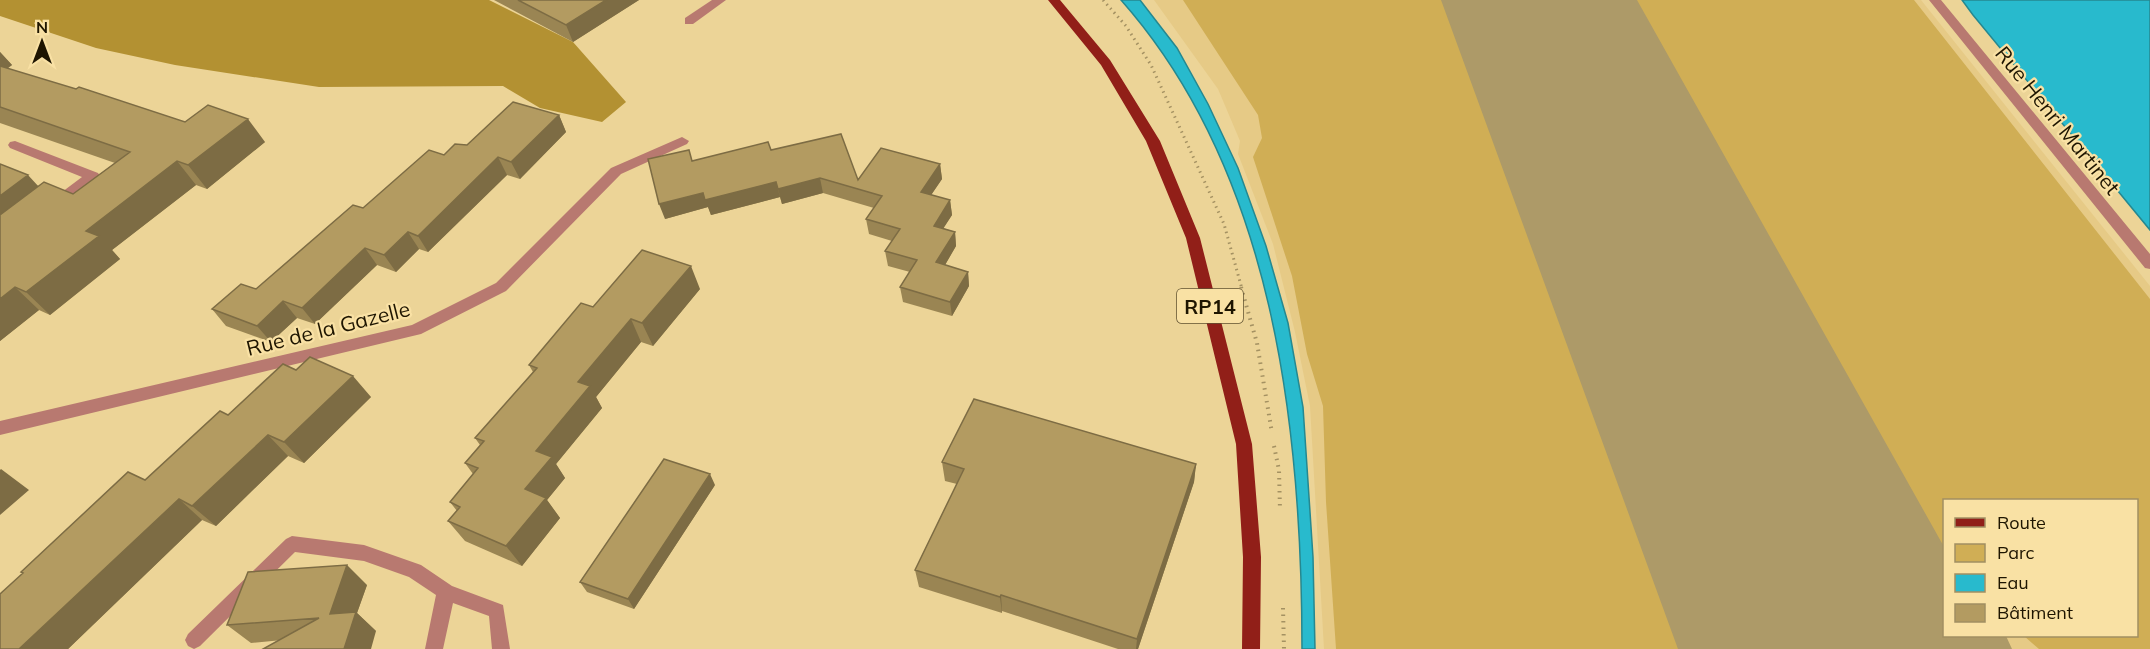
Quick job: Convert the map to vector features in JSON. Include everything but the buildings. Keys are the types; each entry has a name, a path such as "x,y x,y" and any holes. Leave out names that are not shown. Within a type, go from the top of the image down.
{"main road":[{"name":"RP14","path":"1054,0 1106,63 1153,141 1193,238 1244,444 1252,557 1251,649"}],"street":[{"path":"689,21 720,0"},
{"name":"Rue Henri Martinet","path":"1935,0 2150,264"},
{"name":"Rue de la Gazelle","path":"0,428 416,330 501,287 616,171 682,141"},
{"path":"15,146 93,176 46,211"},
{"path":"194,640 292,544 364,553 415,570 446,592 497,611 501,649"},
{"path":"434,649 446,592"}],"shaded area":[{"path":"0,0 489,0 573,42 626,102 602,122 540,108 503,86 319,87 175,65 96,48 0,16"},
{"path":"1154,0 1921,0 2150,286 2150,649 1324,649 1310,406 1295,332 1273,244 1238,154 1240,141 1218,89"}],"green space":[{"path":"1183,0 1473,0 1718,649 1336,649 1326,502 1323,406 1307,354 1292,276 1253,157 1262,138 1258,115"},
{"path":"1615,0 1914,0 2150,299 2150,649 2039,649 2025,637 2138,637 2138,499 1943,499 1943,559 1867,486"}],"water":[{"path":"1121,0 1140,0 1177,48 1208,104 1238,168 1266,246 1288,323 1303,407 1313,557 1315,649 1302,649 1295,478 1285,392 1269,306 1246,223 1214,143 1173,68"},
{"path":"1962,0 2150,0 2150,230 1973,15"}],"taxiway":[{"path":"1744,454 1766,482 1815,533 1950,649"},
{"path":"1807,649 1812,630 1819,620"}],"runway":[{"path":"1539,0 1833,649"}]}
